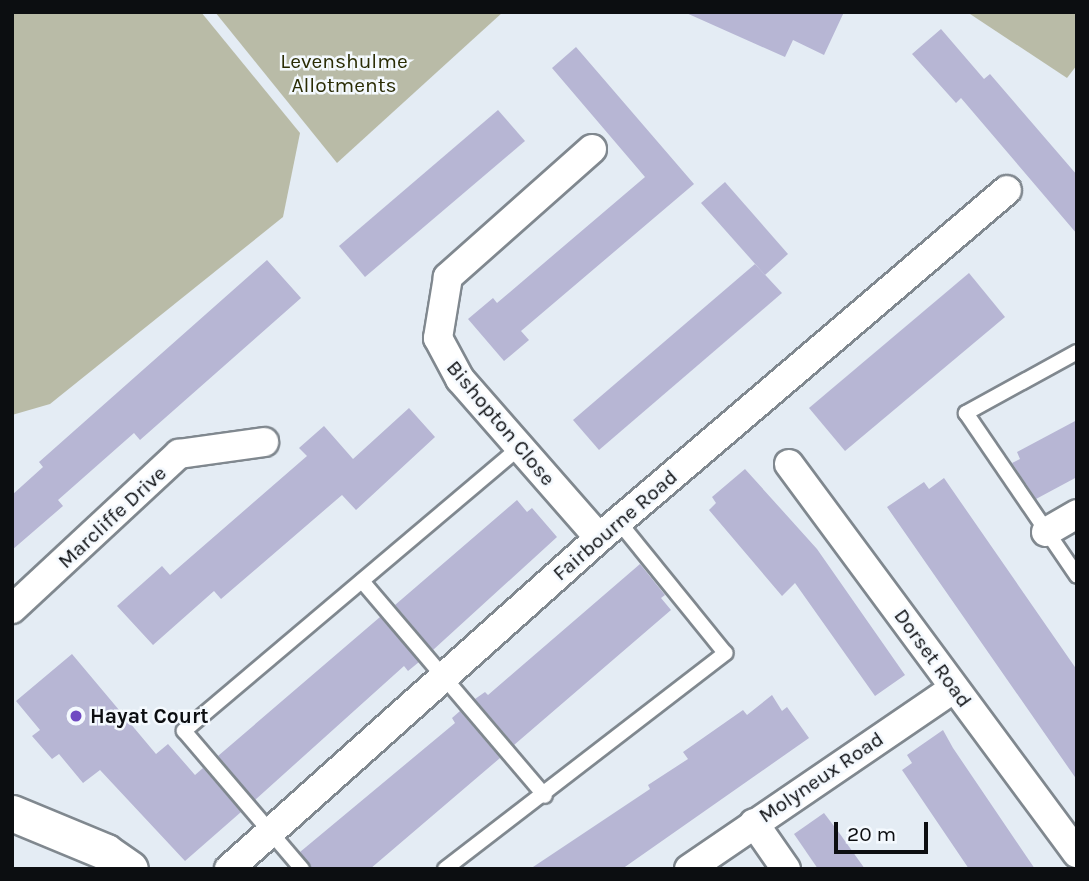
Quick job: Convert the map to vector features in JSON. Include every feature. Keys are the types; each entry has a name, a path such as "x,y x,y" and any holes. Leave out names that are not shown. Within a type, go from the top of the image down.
{"street":[{"name":"Bishopton Close","path":"592,149 448,277 438,338 446,358 519,448 608,530"},
{"name":"Fairbourne Road","path":"229,869 608,530 1007,190"},
{"name":"Marcliffe Drive","path":"12,609 179,454 264,442"},
{"name":"Dorset Road","path":"789,464 1077,853"},
{"path":"1046,532 1077,514"},
{"name":"Molyneux Road","path":"689,869 954,688"},
{"path":"12,813 106,852 130,869"},
{"path":"754,823 786,869"}],"lane":[{"path":"1077,352 966,413 1077,576"},
{"path":"302,869 184,731 519,448"},
{"path":"445,869 545,796 726,653 608,530"},
{"path":"362,581 545,796"}],"green space":[{"path":"12,12 201,12 300,133 283,217 50,404 12,415"},
{"name":"Levenshulme Allotments","path":"215,12 503,12 337,163"},
{"path":"967,12 1077,12 1077,65 1067,78"}],"building":[{"path":"684,12 844,12 824,55 793,40 785,57"},
{"path":"941,29 984,79 990,74 1077,175 1077,234 961,98 956,103 912,54"},
{"path":"576,47 694,184 521,331 529,340 504,361 468,319 493,298 497,303 645,177 552,68"},
{"path":"498,110 525,141 365,277 339,246"},
{"path":"725,182 788,254 765,275 701,203"},
{"path":"267,260 301,298 140,440 134,433 58,500 63,506 12,550 12,495 43,467 39,462"},
{"path":"755,264 782,293 599,450 573,420"},
{"path":"969,273 1005,317 845,451 809,408"},
{"path":"409,408 435,437 356,510 342,495 221,599 214,591 153,645 117,606 162,566 170,575 307,456 299,448 324,426 353,459"},
{"path":"1077,420 1077,477 1036,499 1012,463 1020,459 1017,452"},
{"path":"745,469 817,549 905,675 875,696 795,583 782,596 709,510 716,503 712,497"},
{"path":"944,478 1077,670 1077,780 887,507 924,482 929,489"},
{"path":"517,500 527,512 532,508 557,537 433,650 395,605"},
{"path":"640,564 665,595 661,598 671,610 514,745 475,699 485,692 488,695"},
{"path":"380,617 419,662 408,671 404,666 255,800 218,756"},
{"path":"72,654 156,754 168,744 195,775 203,768 241,812 185,861 100,770 83,783 59,754 52,759 32,736 40,730 16,701"},
{"path":"772,695 782,711 787,707 809,738 622,869 530,869 650,789 648,785 688,759 683,752 743,710 747,715"},
{"path":"460,711 500,758 370,869 311,869 300,852 455,723 452,718"},
{"path":"943,730 1035,869 969,869 902,770 912,763 907,755"},
{"path":"824,813 865,869 818,869 794,834"}],"place":[{"name":"Hayat Court","path":"76,716"}]}
